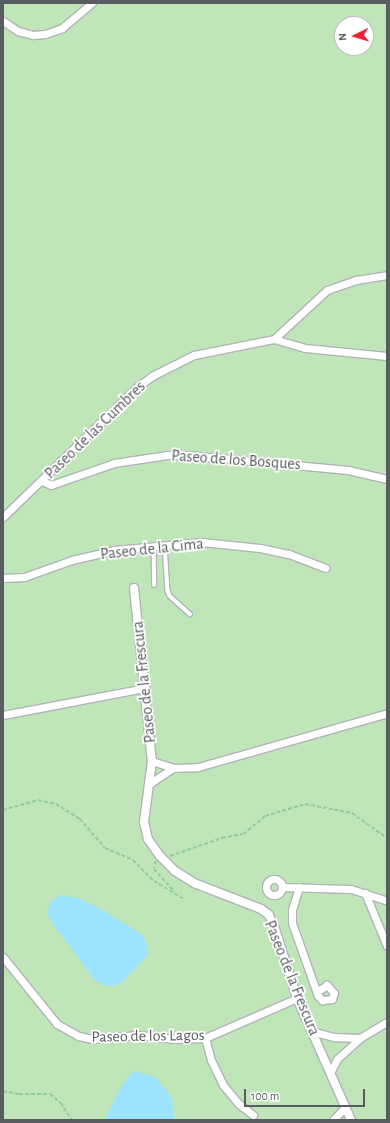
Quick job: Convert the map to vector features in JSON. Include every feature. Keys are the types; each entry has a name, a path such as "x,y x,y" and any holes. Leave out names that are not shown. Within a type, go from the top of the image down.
{"street":[{"path":"3,21 18,31 33,35 45,34 62,28 92,3"},
{"path":"274,339 327,290 349,282 387,276"},
{"path":"274,339 305,348 387,356"},
{"name":"Paseo de las Cumbres","path":"3,517 42,481 136,387 152,376 194,355 274,339"},
{"name":"Paseo de los Bosques","path":"42,481 50,486 114,463 180,455 315,466 348,470 387,479"},
{"name":"Paseo de la Cima","path":"3,578 24,577 72,560 114,550 202,542 260,548 289,554 325,568"},
{"name":"Paseo de la Frescura","path":"134,588 152,761 144,822 148,839 162,858 175,871 194,883 261,908 269,915 276,929 297,998 314,1032 344,1108 351,1120"},
{"path":"3,715 145,688"},
{"path":"152,761 173,768 198,767 387,713"},
{"path":"149,784 173,768"},
{"path":"282,887 351,889 387,901"},
{"path":"299,887 292,910 292,923 318,990"},
{"path":"365,893 387,946"},
{"name":"Paseo de los Lagos","path":"3,957 56,1024 79,1036 92,1039 138,1035 174,1039 205,1038 297,998"},
{"path":"330,1073 337,1059 360,1038 387,1022"},
{"path":"314,1032 334,1037 360,1038"},
{"path":"205,1038 212,1060 223,1085 239,1104 253,1114"},
{"path":"333,1120 344,1108"}],"lane":[{"path":"165,545 168,591 170,596 190,614"},
{"path":"154,546 155,585"}],"path":[{"path":"3,810 38,800 56,804 80,819 105,848 133,860 154,881 176,892"},
{"path":"184,899 154,869 155,862 162,858 222,838 243,834 265,816 305,804 352,813 387,838"},
{"path":"3,1091 50,1094 61,1103 72,1120"}],"green space":[{"path":"3,3 387,3 387,1120 3,1120"}],"water":[{"path":"61,895 78,898 95,906 143,935 148,948 148,955 121,983 113,986 103,985 94,979 55,927 47,914 51,901"},
{"path":"133,1071 155,1077 170,1095 175,1120 105,1120 119,1090"}]}
